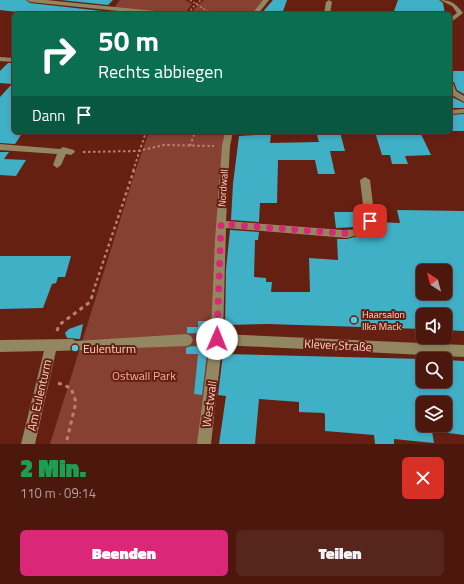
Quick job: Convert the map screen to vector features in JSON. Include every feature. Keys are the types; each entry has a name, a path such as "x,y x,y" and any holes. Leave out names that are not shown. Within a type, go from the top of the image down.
{"street":[{"path":"30,0 149,12"},
{"path":"257,12 266,0"},
{"path":"443,0 454,6 462,13 452,20"},
{"path":"327,12 329,2"},
{"path":"124,9 130,3"},
{"path":"0,59 12,60"},
{"path":"452,88 464,100"},
{"path":"452,112 464,110"},
{"name":"Nordwall","path":"214,339 226,146 229,134"},
{"path":"0,147 67,151"},
{"path":"57,165 67,151"},
{"path":"221,224 343,234 360,233 368,227 370,221 365,180"},
{"name":"Klever Straße","path":"214,339 464,351"},
{"name":"Westwall","path":"204,444 214,339"},
{"path":"0,346 51,346 187,340"},
{"name":"Am Eulenturm","path":"28,444 51,346"}],"path":[{"path":"190,0 209,12"},
{"path":"190,12 201,0"},
{"path":"51,346 59,325 90,302 138,151 145,134"},
{"path":"190,146 194,134"},
{"path":"67,151 138,151 164,145 216,146"},
{"path":"44,376 70,388 76,402 66,444"}],"green space":[{"path":"120,0 185,0 192,4 186,12 148,12 114,8"},
{"path":"204,0 266,0 257,12 193,12 194,9"},
{"name":"Ostwall Park","path":"148,134 229,134 204,444 50,444"}],"building":[{"path":"0,0 26,0 30,3 102,11 18,12 0,10"},
{"path":"61,0 113,0 108,5"},
{"path":"273,0 287,0 283,12 263,12"},
{"path":"398,0 439,0 443,3 445,12 394,12"},
{"path":"8,63 12,63 12,84 0,83 0,71"},
{"path":"452,71 464,71 464,94 457,90 454,82 452,82"},
{"path":"12,84 12,134 22,134 15,144 0,143 0,97"},
{"path":"452,97 464,103 464,108 452,108"},
{"path":"464,114 464,131 452,131 452,115"},
{"path":"271,134 270,143 319,142 317,134 341,134 345,151 330,151 335,174 318,174 315,160 278,160 277,203 260,203 259,222 231,220 233,184 239,136"},
{"path":"376,134 421,134 431,155 405,156 408,164 392,164 390,155 382,155"},
{"path":"0,152 9,152 4,159 26,160 16,176 0,175"},
{"path":"397,210 464,211 464,331 452,330 452,308 416,308 416,329 268,324 225,325 226,269 230,230 259,232 258,240 255,240 254,277 266,278 266,282 272,282 271,292 310,292 309,258 338,260 337,239 347,239 366,234 376,222 400,223"},
{"path":"334,212 360,212 363,222 355,227 336,228"},
{"path":"0,256 71,256 65,277 58,277 56,283 52,284 43,308 0,309"},
{"path":"198,321 210,321 210,332 206,334 204,338 206,344 208,345 208,349 202,353 207,353 202,395 194,394 198,354 186,354 186,348 192,345 194,341 192,335 187,333 187,327 198,327"},
{"path":"83,324 80,339 67,338 65,333 69,329"},
{"path":"223,354 416,359 416,388 452,388 452,360 464,361 464,435 440,432 452,432 452,396 416,396 416,432 432,432 434,443 394,439 394,444 375,444 374,435 325,431 324,413 299,412 299,402 259,399 255,444 219,444 226,396 218,395"}],"tunnel":[{"path":"187,340 211,339"}],"place":[{"name":"Haarsalon Ilka Mack","path":"354,320"},
{"name":"Eulenturm","path":"75,348"}],"route":[{"path":"217,339 221,224 354,234 360,233 368,227 370,221"}]}
